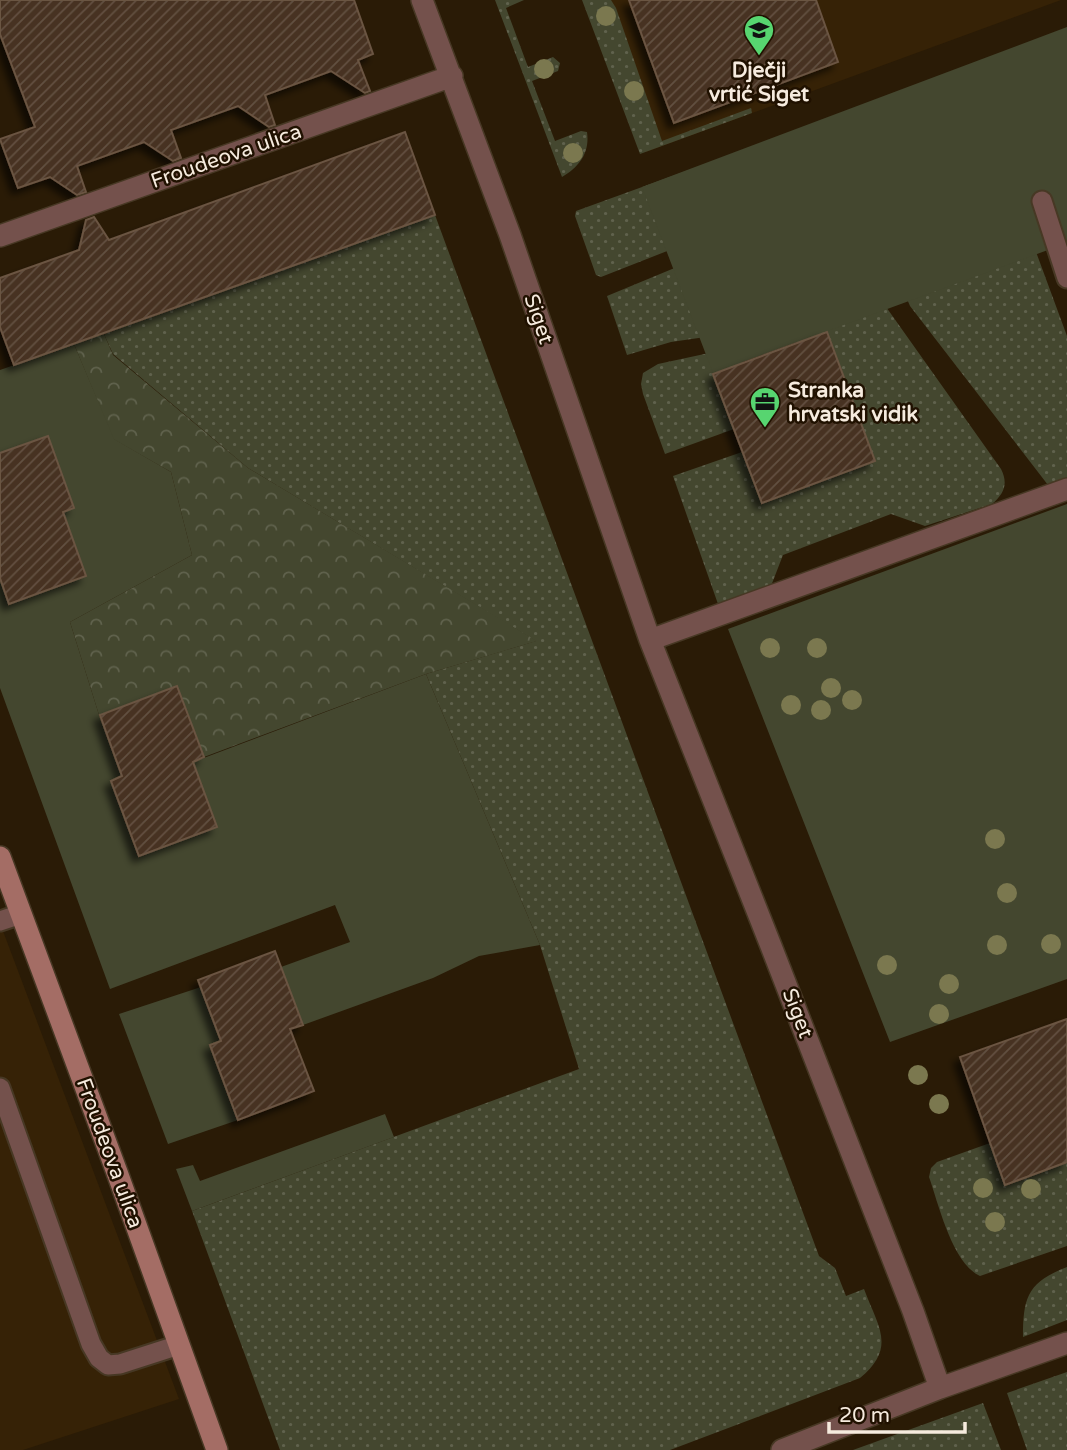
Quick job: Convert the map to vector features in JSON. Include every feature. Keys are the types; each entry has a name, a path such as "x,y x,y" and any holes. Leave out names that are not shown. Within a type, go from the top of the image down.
{"street":[{"name":"Siget","path":"422,0 510,235 650,640 791,996 913,1311 940,1388"},
{"name":"Froudeova ulica","path":"0,236 452,76"},
{"path":"650,640 1067,489"},
{"name":"Froudeova ulica","path":"0,857 217,1450"},
{"path":"782,1450 940,1388 1067,1343"}],"lane":[{"path":"1042,201 1067,278"},
{"path":"0,921 21,914"},
{"path":"0,1088 91,1344 99,1358 108,1365 120,1364 179,1345"}],"shaded area":[{"name":"Dječji vrtić Siget","path":"590,0 1061,0 646,152"},
{"path":"0,923 179,1399 23,1450 0,1450"}],"green space":[{"path":"495,0 524,0 506,8 528,67 553,57 560,63 558,71 532,81 555,141 581,131 587,132 587,146 582,159 562,177"},
{"path":"582,0 611,0 616,8 662,141 751,108 752,113 640,154"},
{"path":"1067,27 1067,243 713,373 642,187"},
{"path":"885,99 741,222 601,277 596,275 575,216 576,211"},
{"path":"1018,203 1067,336 1067,480 1048,485 910,306 898,278"},
{"path":"435,215 819,1256 835,1268 846,1296 864,1289 881,1336 878,1356 860,1378 670,1450 280,1450 192,1211 579,1069 540,945 426,674 536,641 248,468 113,354 104,334"},
{"path":"689,262 879,297 1001,469 1005,483 1000,496 992,504 925,526 891,514 783,555 771,586 718,604 673,476 742,452 762,503 874,460 827,332 797,343 787,314 726,334 671,342 627,355 607,296"},
{"path":"104,334 113,355 248,468 537,641 426,674 204,757 177,687 99,715 70,622 192,555 171,472 113,439 74,344"},
{"path":"74,344 114,439 171,472 192,555 70,622 99,715 122,776 111,781 139,856 217,827 193,762 426,674 540,945 479,956 433,978 303,1025 281,967 350,942 335,905 110,989 0,688 0,370"},
{"path":"737,347 743,363 714,374 734,429 665,454 643,394 643,373 658,364"},
{"path":"1067,504 1067,979 890,1042 728,629"},
{"path":"201,987 221,1041 210,1045 238,1120 168,1144 119,1014"},
{"path":"385,1114 394,1137 192,1211 176,1169 193,1165 200,1181"},
{"path":"990,1143 1005,1185 1067,1162 1067,1246 980,1276 970,1269 954,1246 929,1177 931,1168 937,1162"},
{"path":"1067,1267 1067,1320 1023,1337 1024,1311 1030,1293 1044,1279"},
{"path":"1067,1372 1067,1450 1027,1450 1007,1393"},
{"path":"983,1403 1001,1450 853,1450"}],"building":[{"path":"0,0 354,0 373,54 358,60 370,91 365,93 331,71 265,95 275,125 269,127 238,106 171,130 181,158 173,161 144,142 77,166 86,192 77,195 50,177 18,188 0,139 35,127 0,34"},
{"path":"629,0 816,0 838,62 674,123"},
{"path":"405,132 435,215 14,365 0,327 0,278 79,250 86,220 94,217 109,240"},
{"path":"827,332 875,461 762,503 713,374"},
{"path":"48,436 74,508 63,512 86,576 9,604 0,578 0,453"},
{"path":"177,686 204,757 193,762 217,827 139,856 111,781 122,776 100,715"},
{"path":"275,951 303,1025 290,1029 314,1091 238,1120 210,1045 221,1041 198,980"},
{"path":"1067,1019 1067,1162 1005,1185 960,1057"}],"place":[{"name":"Dječji vrtić Siget","path":"759,57"},
{"name":"Stranka hrvatski vidik","path":"765,429"}]}
